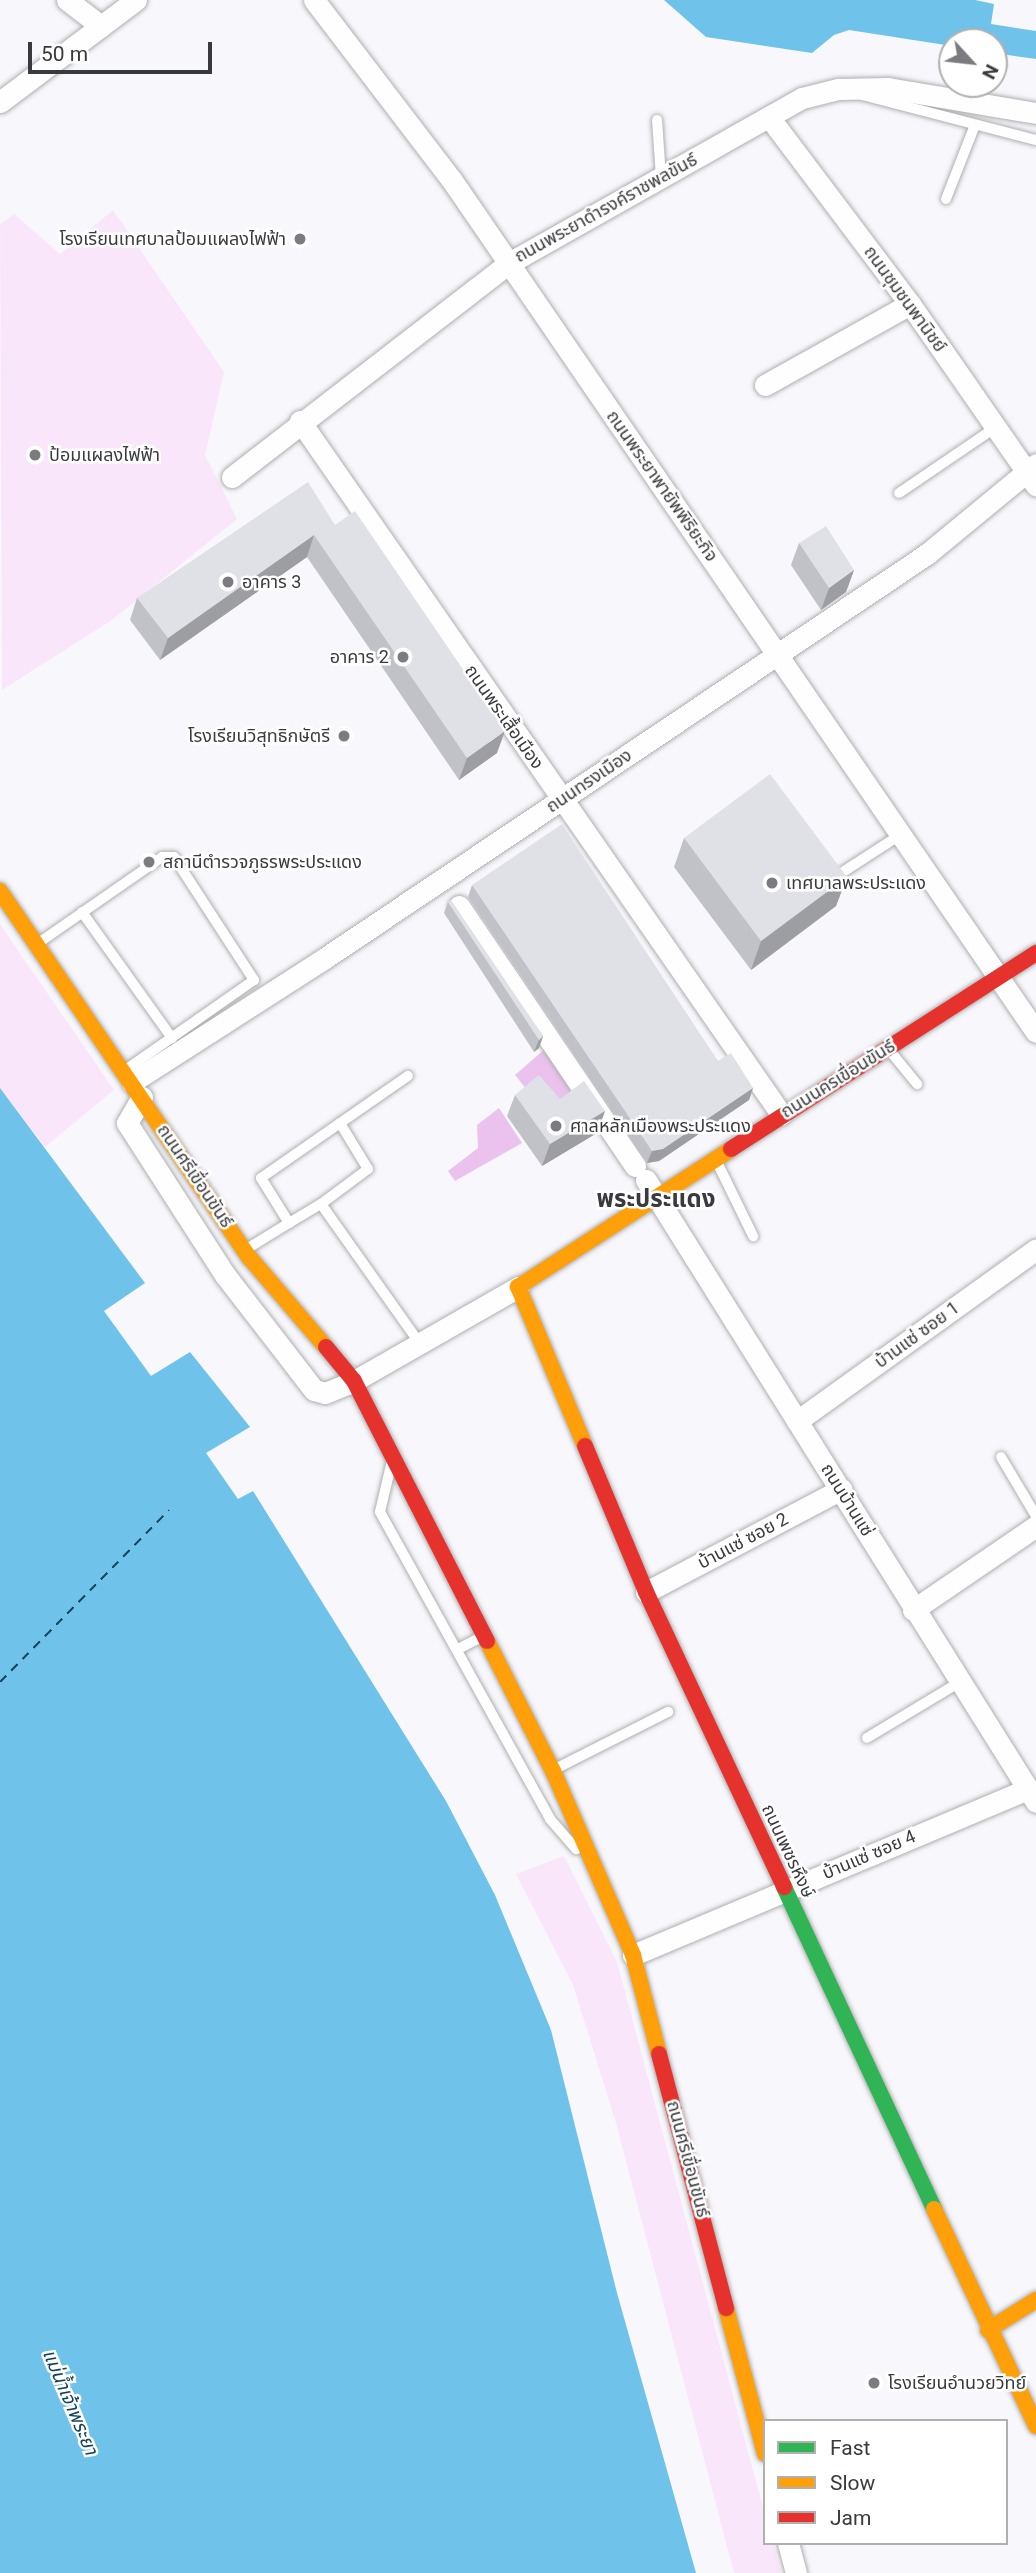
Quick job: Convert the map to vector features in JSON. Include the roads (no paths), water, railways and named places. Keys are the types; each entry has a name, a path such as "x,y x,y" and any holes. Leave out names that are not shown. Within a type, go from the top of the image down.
{"main road":[{"name":"ถนนศรีเขื่อนขันธ์","path":"0,891 245,1250 354,1381 553,1771 633,1955 763,2446"},
{"name":"ถนนนครเขื่อนขันธ์","path":"518,1287 657,1199 781,1114 998,980 1036,953"},
{"name":"ถนนเพชรหึงษ์","path":"518,1287 646,1592 988,2330 1036,2426"},
{"path":"988,2330 1036,2300"}],"street":[{"path":"67,0 101,26"},
{"path":"0,102 136,0"},
{"name":"ถนนพระยาพายัพพิริยะกิจ","path":"314,0 451,179 998,980 1033,1022"},
{"name":"ถนนพระยาดำรงค์ราชพลขันธ์","path":"232,477 300,421 509,263 802,98 839,89 888,88 1036,113"},
{"name":"ถนนชุมชนพานิชย์","path":"769,117 910,304 996,427 1033,474"},
{"path":"765,385 910,304"},
{"name":"ถนนพระเสื้อเมือง","path":"300,421 781,1114"},
{"name":"ถนนทรงเมือง","path":"133,1083 927,554 1033,474"},
{"name":"ถนนบ้านแซ่","path":"459,906 657,1199 1032,1795"},
{"name":"ถนนนครเขื่อนขันธ์","path":"133,1083 127,1123 225,1275 314,1390 325,1393 354,1381 518,1287"},
{"name":"บ้านแซ่ ซอย 1","path":"797,1421 1036,1249"},
{"name":"บ้านแซ่ ซอย 2","path":"646,1592 841,1489"},
{"path":"913,1609 1036,1526"},
{"name":"บ้านแซ่ ซอย 4","path":"633,1955 785,1890 1032,1795"},
{"path":"789,2545 796,2573"}],"lane":[{"path":"839,89 1036,140"},
{"path":"657,120 661,177"},
{"path":"946,199 975,125"},
{"path":"899,493 996,427"},
{"path":"831,880 900,835"},
{"path":"37,944 162,857 174,858 254,976 248,985 172,1038 133,1083"},
{"path":"82,912 172,1038"},
{"path":"888,1048 917,1084"},
{"path":"289,1223 261,1178 408,1076"},
{"path":"245,1250 321,1204 368,1169 340,1123"},
{"path":"714,1158 753,1236"},
{"path":"321,1204 421,1345"},
{"path":"1001,1457 1036,1516"},
{"name":"ถนนศรีเขื่อนขันธ์","path":"393,1459 380,1512 551,1819 594,1870"},
{"path":"457,1649 483,1636"},
{"path":"867,1738 960,1682"},
{"path":"553,1771 668,1712"}],"water":[{"path":"664,0 975,0 994,4 991,24 1036,31 1036,59 1008,55 1008,28 938,28 938,44 849,30 834,35 812,53 706,37"},
{"name":"แม่น้ำเจ้าพระยา","path":"0,1088 145,1283 104,1311 151,1376 190,1352 250,1427 206,1453 238,1499 253,1491 446,1801 495,1895 551,2030 617,2293 696,2573 0,2573"}],"place":[{"name":"โรงเรียนเทศบาลป้อมแผลงไฟฟ้า","path":"300,239"},
{"name":"ป้อมแผลงไฟฟ้า","path":"35,455"},
{"name":"อาคาร 3","path":"228,582"},
{"name":"อาคาร 2","path":"403,657"},
{"name":"โรงเรียนวิสุทธิกษัตรี","path":"344,736"},
{"name":"สถานีตำรวจภูธรพระประแดง","path":"149,862"},
{"name":"เทศบาลพระประแดง","path":"772,883"},
{"name":"ศาลหลักเมืองพระประแดง","path":"556,1126"},
{"name":"โรงเรียนอำนวยวิทย์","path":"874,2383"}],"district":[{"name":"พระประแดง","path":"656,1200"}]}
